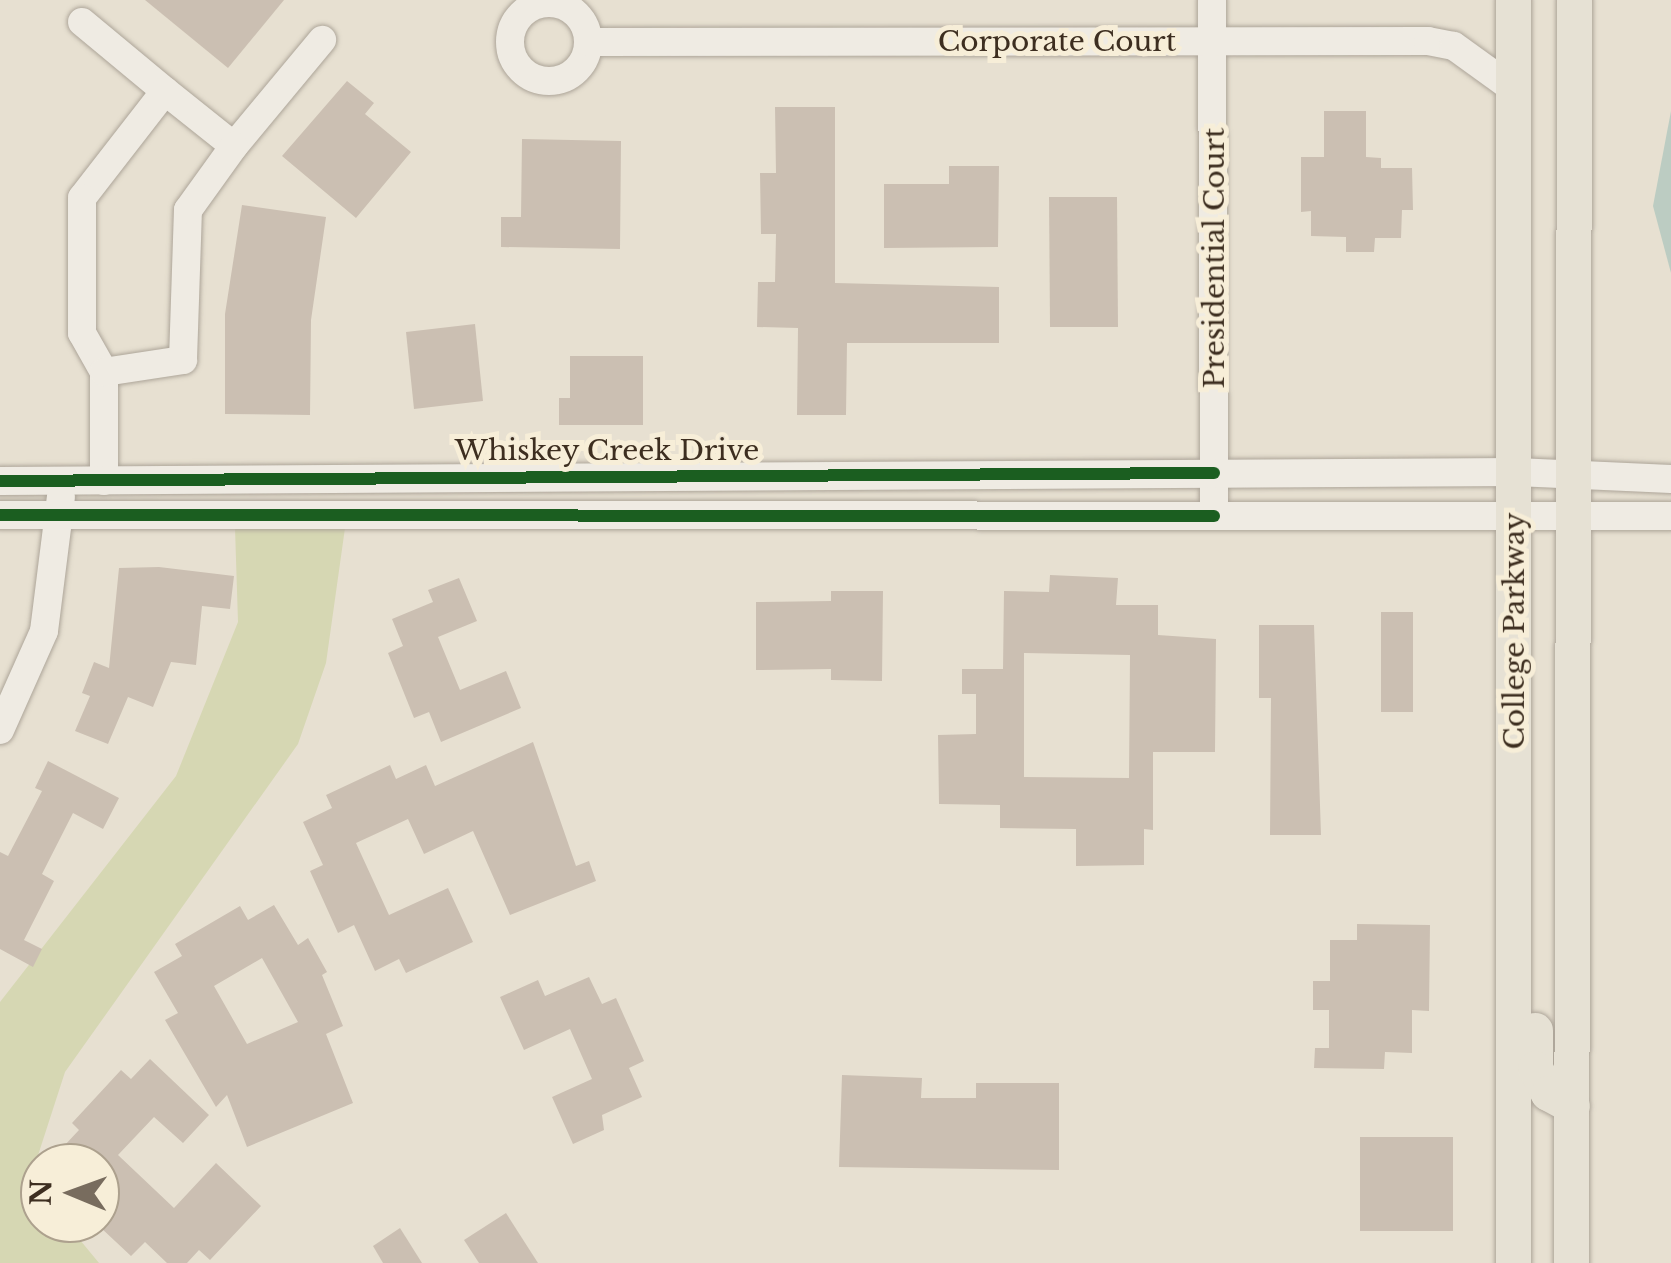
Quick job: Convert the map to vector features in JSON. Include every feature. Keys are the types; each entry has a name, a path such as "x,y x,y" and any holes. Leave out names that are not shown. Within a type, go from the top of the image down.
{"main road":[{"name":"College Parkway","path":"1513,0 1513,1263"},
{"path":"1572,1263 1574,0"},
{"path":"1514,888 1535,947 1535,1068 1548,1093 1572,1106"}],"street":[{"name":"Presidential Court","path":"1212,0 1214,516"},
{"path":"82,22 234,146"},
{"path":"104,372 183,360 188,210 234,146 322,40"},
{"name":"Corporate Court","path":"588,42 1428,42 1454,46 1512,88"},
{"path":"104,480 104,372 82,333 82,198 165,91"},
{"name":"Whiskey Creek Drive","path":"0,481 1516,472 1671,479"},
{"path":"0,730 44,631 61,515 61,480"},
{"path":"0,515 1214,516 1515,511 1671,516"}],"green space":[{"path":"235,528 345,528 326,663 298,744 65,1072 42,1143 20,1143 20,1243 82,1243 99,1263 0,1263 0,1002 176,776 238,622"}],"shaded area":[{"path":"1671,111 1671,273 1653,206"}],"building":[{"path":"145,0 284,0 228,68"},
{"path":"347,81 374,103 365,114 411,152 356,218 282,156"},
{"path":"775,107 835,107 835,283 999,287 999,343 847,343 846,415 797,415 798,328 757,327 758,282 775,282 776,234 761,234 760,173 776,173"},
{"path":"1324,111 1366,111 1366,157 1381,158 1381,168 1412,168 1413,210 1402,210 1401,238 1375,238 1374,252 1346,252 1346,237 1311,236 1311,211 1301,212 1301,157 1324,157"},
{"path":"522,139 621,141 620,249 501,247 501,217 521,217"},
{"path":"949,166 999,166 998,247 884,248 884,184 949,184"},
{"path":"1049,197 1117,197 1118,327 1050,327"},
{"path":"242,205 326,217 311,320 310,415 225,414 225,314"},
{"path":"475,324 483,401 414,409 406,332"},
{"path":"570,356 643,356 643,425 559,425 559,398 570,398"},
{"path":"159,567 234,576 230,609 202,606 196,665 171,662 153,707 128,697 108,744 75,731 90,696 82,693 94,662 109,668 119,568"},
{"path":"1050,575 1118,578 1116,605 1158,605 1158,635 1216,639 1215,752 1153,752 1153,830 1144,829 1144,865 1076,866 1076,829 1000,828 1000,805 939,804 938,735 976,734 976,694 962,694 962,669 1003,669 1004,591 1049,592","holes":["1024,653 1130,655 1129,778 1024,777"]},
{"path":"459,578 477,621 438,637 460,690 506,671 521,708 441,742 429,712 414,718 388,653 403,646 392,619 433,602 428,590"},
{"path":"831,591 883,591 882,681 831,680 831,669 756,670 756,602 831,601"},
{"path":"1381,612 1413,612 1413,712 1381,712"},
{"path":"1259,625 1314,625 1321,835 1270,835 1271,698 1259,698"},
{"path":"533,742 576,866 589,861 596,881 510,915 473,831 424,854 408,819 356,843 389,915 448,888 473,942 406,973 399,959 375,971 354,925 338,933 310,871 323,865 303,822 332,808 326,795 390,765 396,779 426,765 435,786"},
{"path":"48,761 119,798 103,829 73,813 42,874 54,881 24,940 42,949 33,967 0,949 0,852 8,856 42,791 35,788"},
{"path":"274,905 298,945 308,938 327,972 322,975 343,1026 326,1034 353,1103 247,1147 227,1095 216,1107 165,1020 178,1013 154,972 182,956 175,944 240,906 248,920","holes":["262,958 298,1022 247,1044 214,986"]},
{"path":"1357,924 1430,925 1429,1011 1412,1010 1412,1053 1385,1052 1384,1069 1314,1068 1315,1048 1329,1048 1329,1010 1313,1010 1313,981 1330,981 1330,940 1357,940"},
{"path":"589,977 602,1004 616,998 644,1061 629,1068 642,1097 602,1115 604,1130 573,1144 552,1097 592,1079 570,1029 524,1050 500,997 538,980 545,996"},
{"path":"150,1059 209,1115 183,1143 154,1117 120,1153 120,1143 67,1143 79,1130 72,1123 121,1070 131,1079"},
{"path":"842,1075 922,1078 921,1098 976,1098 976,1083 1059,1083 1059,1170 839,1167"},
{"path":"1360,1137 1453,1137 1453,1231 1360,1231"},
{"path":"120,1157 174,1208 216,1163 261,1206 210,1260 199,1250 187,1263 167,1263 145,1242 131,1256 117,1243"},
{"path":"506,1213 538,1263 479,1263 464,1240"},
{"path":"400,1228 422,1263 383,1263 373,1246"}],"cycle path":[{"path":"0,481 1214,473"},
{"path":"0,515 1214,516"}]}
